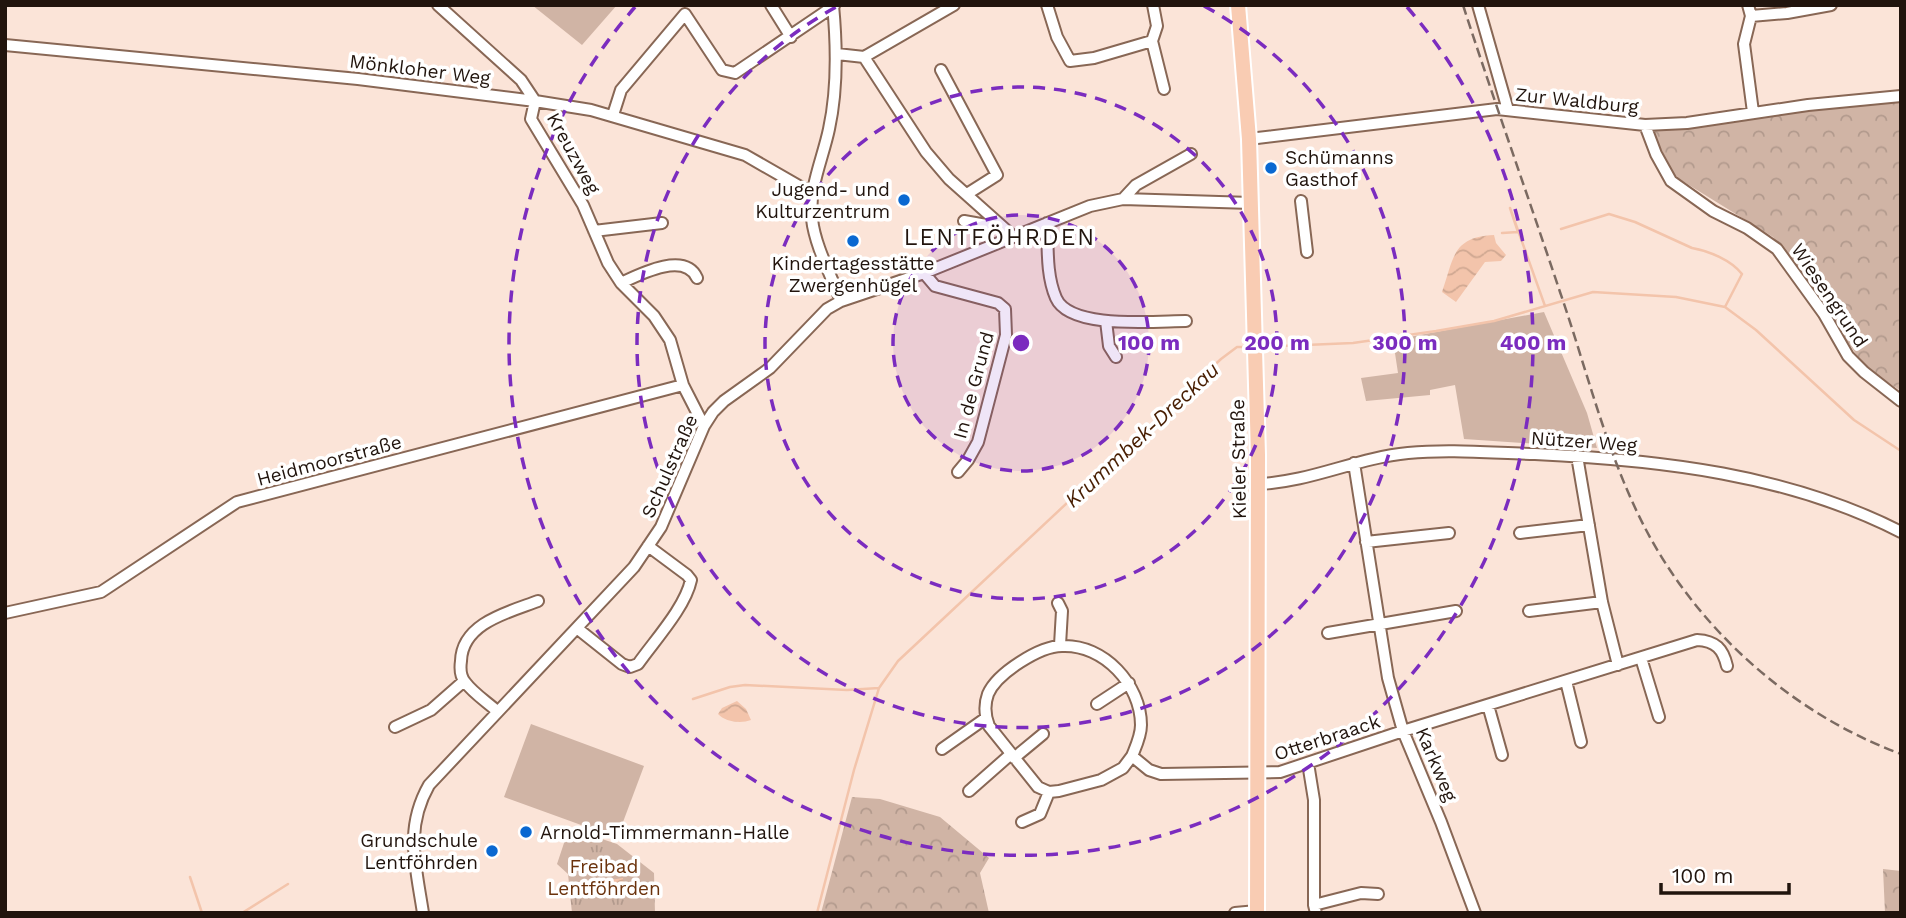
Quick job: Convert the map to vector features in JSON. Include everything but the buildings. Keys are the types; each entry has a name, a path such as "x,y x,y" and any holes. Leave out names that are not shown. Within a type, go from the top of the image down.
{"main road":[{"name":"Kieler Straße","path":"1238,5 1249,139 1258,484 1257,912"}],"street":[{"name":"Kreuzweg","path":"438,5 521,80 535,101 531,119 572,184 608,263 621,283 654,316 670,340 683,385 704,426"},
{"path":"771,5 791,37"},
{"path":"1047,5 1057,37 1070,61 1094,58 1152,41"},
{"path":"1153,5 1157,26 1152,41 1164,89"},
{"path":"1478,5 1508,110"},
{"path":"1753,112 1744,44 1749,11 1787,13 1831,5"},
{"path":"613,115 621,90 687,10 722,70 735,73 833,6"},
{"path":"833,6 837,54 835,93 813,194 811,219 841,301"},
{"path":"837,54 864,57 951,6"},
{"name":"Mönkloher Weg","path":"5,46 358,79 535,101 613,115 746,155 813,194"},
{"path":"864,57 926,152 950,179 1010,233"},
{"path":"941,70 997,175 967,194"},
{"name":"Zur Waldburg","path":"1249,139 1497,109 1645,125 1687,123 1753,112 1901,96"},
{"name":"Wiesengrund","path":"1645,125 1656,154 1671,181 1713,211 1747,228 1777,249 1824,314 1848,356 1901,401"},
{"name":"Schulstraße","path":"1123,199 1136,185 1191,154"},
{"name":"Schulstraße","path":"423,913 413,827 420,801 437,775 634,568 661,527 704,426 713,412 770,368 827,309 841,301 924,273 1010,233 1047,223 1090,206 1123,199 1245,205 1251,203"},
{"path":"1301,201 1307,252"},
{"path":"964,221 1010,233"},
{"path":"594,231 662,223"},
{"path":"1047,223 1049,278 1057,302 1068,310 1084,318 1106,321 1186,321"},
{"path":"621,283 643,272 680,265 688,266 697,278"},
{"name":"In de Grund","path":"924,273 935,286 998,303 1005,309 1006,335 978,442 958,472"},
{"path":"1106,321 1109,346 1116,357"},
{"name":"Heidmoorstraße","path":"5,613 101,592 237,502 683,385"},
{"name":"Nützer Weg","path":"1258,484 1320,475 1380,457 1445,450 1577,456 1749,478 1806,492 1901,532"},
{"path":"1577,456 1602,602 1618,665"},
{"name":"Karkweg","path":"1354,463 1388,678 1403,731 1475,913"},
{"path":"1520,533 1589,525"},
{"path":"1366,542 1449,533"},
{"path":"578,629 622,664 630,667 638,664 677,610 691,580 648,546"},
{"path":"497,711 464,681 460,670 466,640 489,621 538,601"},
{"path":"1529,611 1602,602"},
{"path":"1058,603 1062,611 1060,645"},
{"path":"1328,634 1456,611"},
{"name":"Otterbraack","path":"1132,756 1149,770 1161,774 1280,772 1698,640 1717,645 1724,652 1727,666"},
{"path":"1060,645 1073,646 1101,657 1117,668 1129,683 1140,713 1141,727 1132,756 1123,768 1113,775 1059,791 1049,792 1038,787 989,726 986,718 988,694 995,683 1030,655 1060,645"},
{"path":"1641,658 1659,717"},
{"path":"395,727 431,709 464,681"},
{"path":"1566,681 1581,742"},
{"path":"1097,704 1129,683"},
{"path":"1488,705 1502,755"},
{"path":"942,749 986,718"},
{"path":"969,791 1043,734"},
{"path":"1308,763 1314,800 1315,909 1361,894 1378,894"},
{"path":"1022,822 1040,814 1049,792"},
{"path":"1235,913 1257,912"}],"green space":[{"path":"532,5 617,5 582,45"},
{"path":"1901,100 1901,391 1866,368 1773,237 1676,177 1651,130 1809,108"},
{"path":"1544,312 1587,413 1597,448 1464,439 1455,385 1430,390 1430,395 1366,401 1361,378 1398,373 1393,340"},
{"path":"531,724 644,766 617,838 504,797"},
{"path":"852,797 880,799 940,817 989,858 980,873 989,913 821,913"},
{"name":"Freibad Lentföhrden","path":"569,828 617,844 654,873 655,913 572,913 568,874 557,864"},
{"path":"1883,869 1901,871 1901,913 1885,913"}],"water":[{"path":"1494,235 1496,243 1506,255 1501,261 1485,262 1456,302 1442,292 1453,260 1462,245 1470,240"},
{"path":"737,701 746,709 751,720 733,722 718,714 722,708"},
{"path":"623,878 625,891 584,897 582,884"}],"waterway":[{"path":"1502,233 1518,232 1510,208 1545,306"},
{"path":"1561,229 1609,214 1719,257 1742,274 1725,307"},
{"name":"Krummbek-Dreckau","path":"1261,347 1353,343 1436,331 1494,321 1593,292 1676,297 1725,307 1756,330 1854,420 1901,451"},
{"name":"Krummbek-Dreckau","path":"817,913 854,770 879,688 898,661 1221,359 1237,347 1251,347"},
{"path":"693,699 745,685 847,690 879,688"},
{"path":"190,877 202,913"},
{"path":"242,913 288,884"}],"railway":[{"path":"1463,5 1608,440 1644,526 1666,564 1720,633 1752,664 1822,716 1901,754"}],"place":[{"name":"Schümanns Gasthof","path":"1271,168"},
{"name":"Jugend- und Kulturzentrum","path":"904,200"},
{"name":"Kindertagesstätte Zwergenhügel","path":"853,241"},
{"name":"Arnold-Timmermann-Halle","path":"526,832"},
{"name":"Grundschule Lentföhrden","path":"492,851"}],"district":[{"name":"LENTFÖHRDEN","path":"1000,237"}]}
